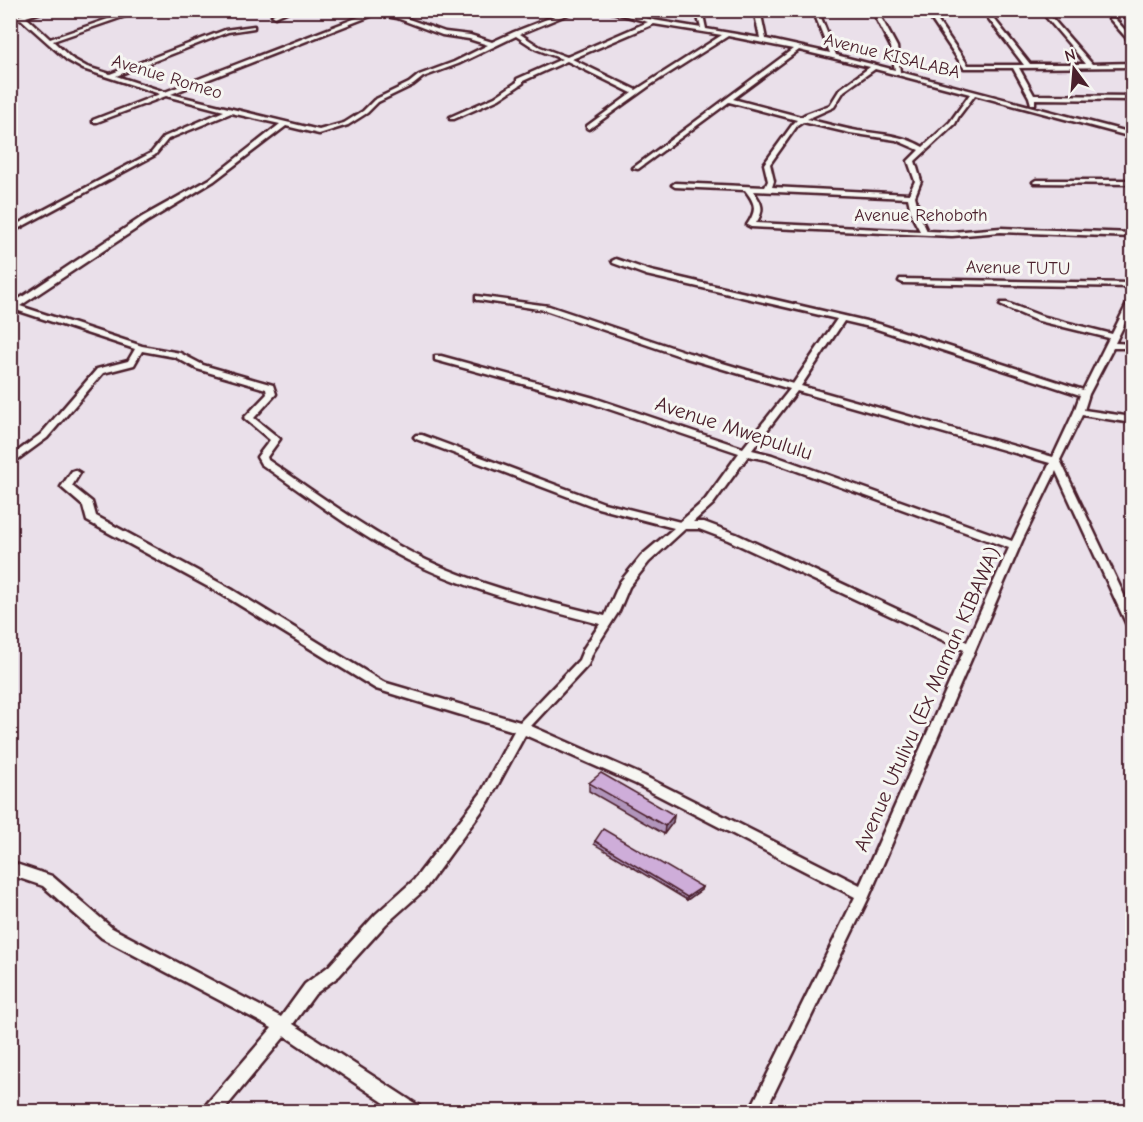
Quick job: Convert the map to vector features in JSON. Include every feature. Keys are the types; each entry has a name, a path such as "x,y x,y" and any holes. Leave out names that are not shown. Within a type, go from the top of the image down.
{"street":[{"path":"10,20 21,14 31,15 46,10"},
{"path":"48,41 141,10"},
{"path":"275,15 289,10"},
{"path":"95,121 381,12 444,34 470,37 492,44 576,10"},
{"name":"Avenue KISALABA","path":"607,10 653,22 763,40 898,71 1132,135"},
{"path":"699,10 704,31"},
{"path":"757,10 763,40"},
{"path":"815,10 834,56"},
{"path":"874,10 894,47 898,71"},
{"path":"927,10 966,67 1132,65"},
{"path":"984,10 1028,66"},
{"path":"1042,10 1090,65"},
{"path":"1104,10 1132,41"},
{"name":"Avenue Romeo","path":"21,14 69,59 85,68 229,111 319,132 346,124 390,93 411,84 421,75 479,52 492,44"},
{"path":"452,118 497,98 521,82 519,80 653,22"},
{"path":"111,76 227,31 252,27"},
{"path":"516,33 538,49 638,93"},
{"path":"590,126 726,35"},
{"path":"636,168 798,48"},
{"path":"767,190 771,182 767,164 795,125 808,115 832,106 842,90 875,66"},
{"path":"1015,66 1032,97 1033,102 1030,107"},
{"path":"924,232 916,216 911,196 918,182 911,161 953,123 974,92"},
{"path":"1032,97 1132,98"},
{"path":"728,100 804,120 917,145 922,149"},
{"path":"10,231 153,154 166,138 229,111"},
{"path":"12,306 145,219 212,180 283,125"},
{"path":"1036,182 1132,182"},
{"path":"675,185 911,196"},
{"name":"Avenue Rehoboth","path":"748,189 757,201 758,215 751,225 874,232 964,234 1001,230 1132,235"},
{"path":"616,261 650,273 876,327 1085,394"},
{"name":"Avenue TUTU","path":"903,281 1132,285"},
{"path":"480,298 546,308 686,355 868,410 1056,460 1132,623"},
{"name":"Avenue Utulivu (Ex Maman KIBAWA)","path":"757,1112 863,894 1015,546 1079,412 1085,394 1132,302"},
{"path":"1004,305 1038,318 1132,346"},
{"path":"12,306 140,348 177,356 200,367 270,387 272,394 249,418 275,440 262,457 264,462 365,530 422,562 472,584 606,621"},
{"path":"211,1112 283,1026 310,988 334,971 381,919 419,885 485,796 522,729 585,662 588,651 614,611 624,585 645,559 709,502 796,387 842,318"},
{"path":"10,462 44,436 100,371 131,363 140,348"},
{"name":"Avenue Mwepululu","path":"438,358 591,400 745,452 769,457 1015,546"},
{"path":"1079,412 1132,420"},
{"path":"419,437 602,506 681,526 700,525 732,537 970,648"},
{"path":"75,473 66,488 88,504 91,518 227,592 380,686 522,729 640,780 863,894"},
{"path":"10,868 47,881 107,933 283,1026 413,1112"}],"building":[{"path":"601,773 674,815 665,826 589,783"},
{"path":"603,829 702,887 687,897 595,841"}]}
